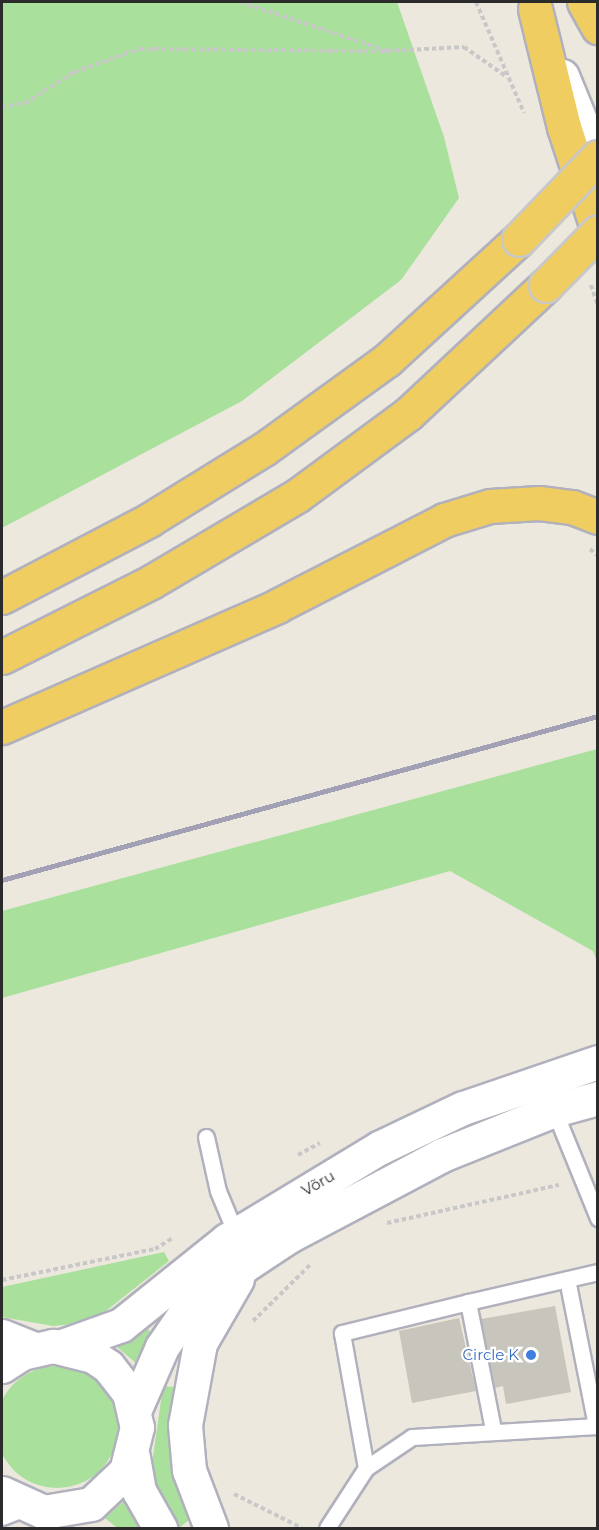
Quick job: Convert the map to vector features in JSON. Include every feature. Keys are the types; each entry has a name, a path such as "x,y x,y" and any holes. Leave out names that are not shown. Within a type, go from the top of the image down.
{"highway":[{"path":"583,2 597,27"},
{"path":"2,657 151,582 298,495 408,414 546,285 597,232 564,127 534,5"},
{"path":"2,597 149,520 264,449 387,360 519,239 597,157"},
{"path":"2,727 277,606 444,519 490,506 539,503 572,507 597,518"}],"main road":[{"path":"583,2 597,41"},
{"path":"534,5 597,164"},
{"name":"Võru","path":"2,1366 48,1348 121,1325 236,1234 400,1138 548,1075 597,1062"},
{"path":"160,1528 139,1491 133,1457 135,1410 162,1347 188,1309 245,1265 442,1155 554,1110 597,1098"},
{"path":"211,1528 189,1470 185,1425 190,1381 200,1343 245,1265"},
{"path":"2,1336 108,1366 129,1393 135,1410"},
{"path":"21,1507 75,1510 105,1496 133,1457"},
{"path":"21,1507 83,1528"}],"lane":[{"path":"554,1110 585,1180 597,1218"},
{"path":"207,1137 218,1191 236,1234"},
{"path":"366,1468 342,1333 597,1272"},
{"path":"327,1528 366,1468 412,1437 493,1430 597,1426 567,1279"},
{"path":"468,1302 493,1430"}],"path":[{"path":"240,2 387,51"},
{"path":"2,107 25,103 75,72 139,49 387,51 464,47 508,77"},
{"path":"380,1225 585,1180"},
{"path":"250,1325 312,1262"},
{"path":"230,1484 234,1495 302,1528"}],"green space":[{"path":"2,2 397,2 444,137 459,198 401,280 242,401 2,528"},
{"path":"597,749 597,962 593,951 450,871 2,998 2,911"},
{"path":"164,1252 169,1261 92,1322 53,1326 2,1317 2,1287"},
{"path":"143,1324 154,1335 137,1364 117,1347"},
{"path":"57,1366 80,1371 100,1384 113,1404 118,1427 113,1450 100,1470 80,1483 57,1488 34,1483 14,1470 1,1450 -4,1427 1,1404 14,1384 34,1371"},
{"path":"163,1386 174,1387 171,1424 193,1517 179,1528 159,1505 150,1478"},
{"path":"125,1500 147,1528 117,1528 105,1518"}],"building":[{"name":"Circle K","path":"555,1306 571,1392 506,1404 503,1386 495,1388 481,1319"},
{"name":"Circle K","path":"459,1318 476,1391 412,1403 399,1331"}],"railway":[{"path":"2,880 598,716"}],"place":[{"name":"Circle K","path":"531,1355"}]}
